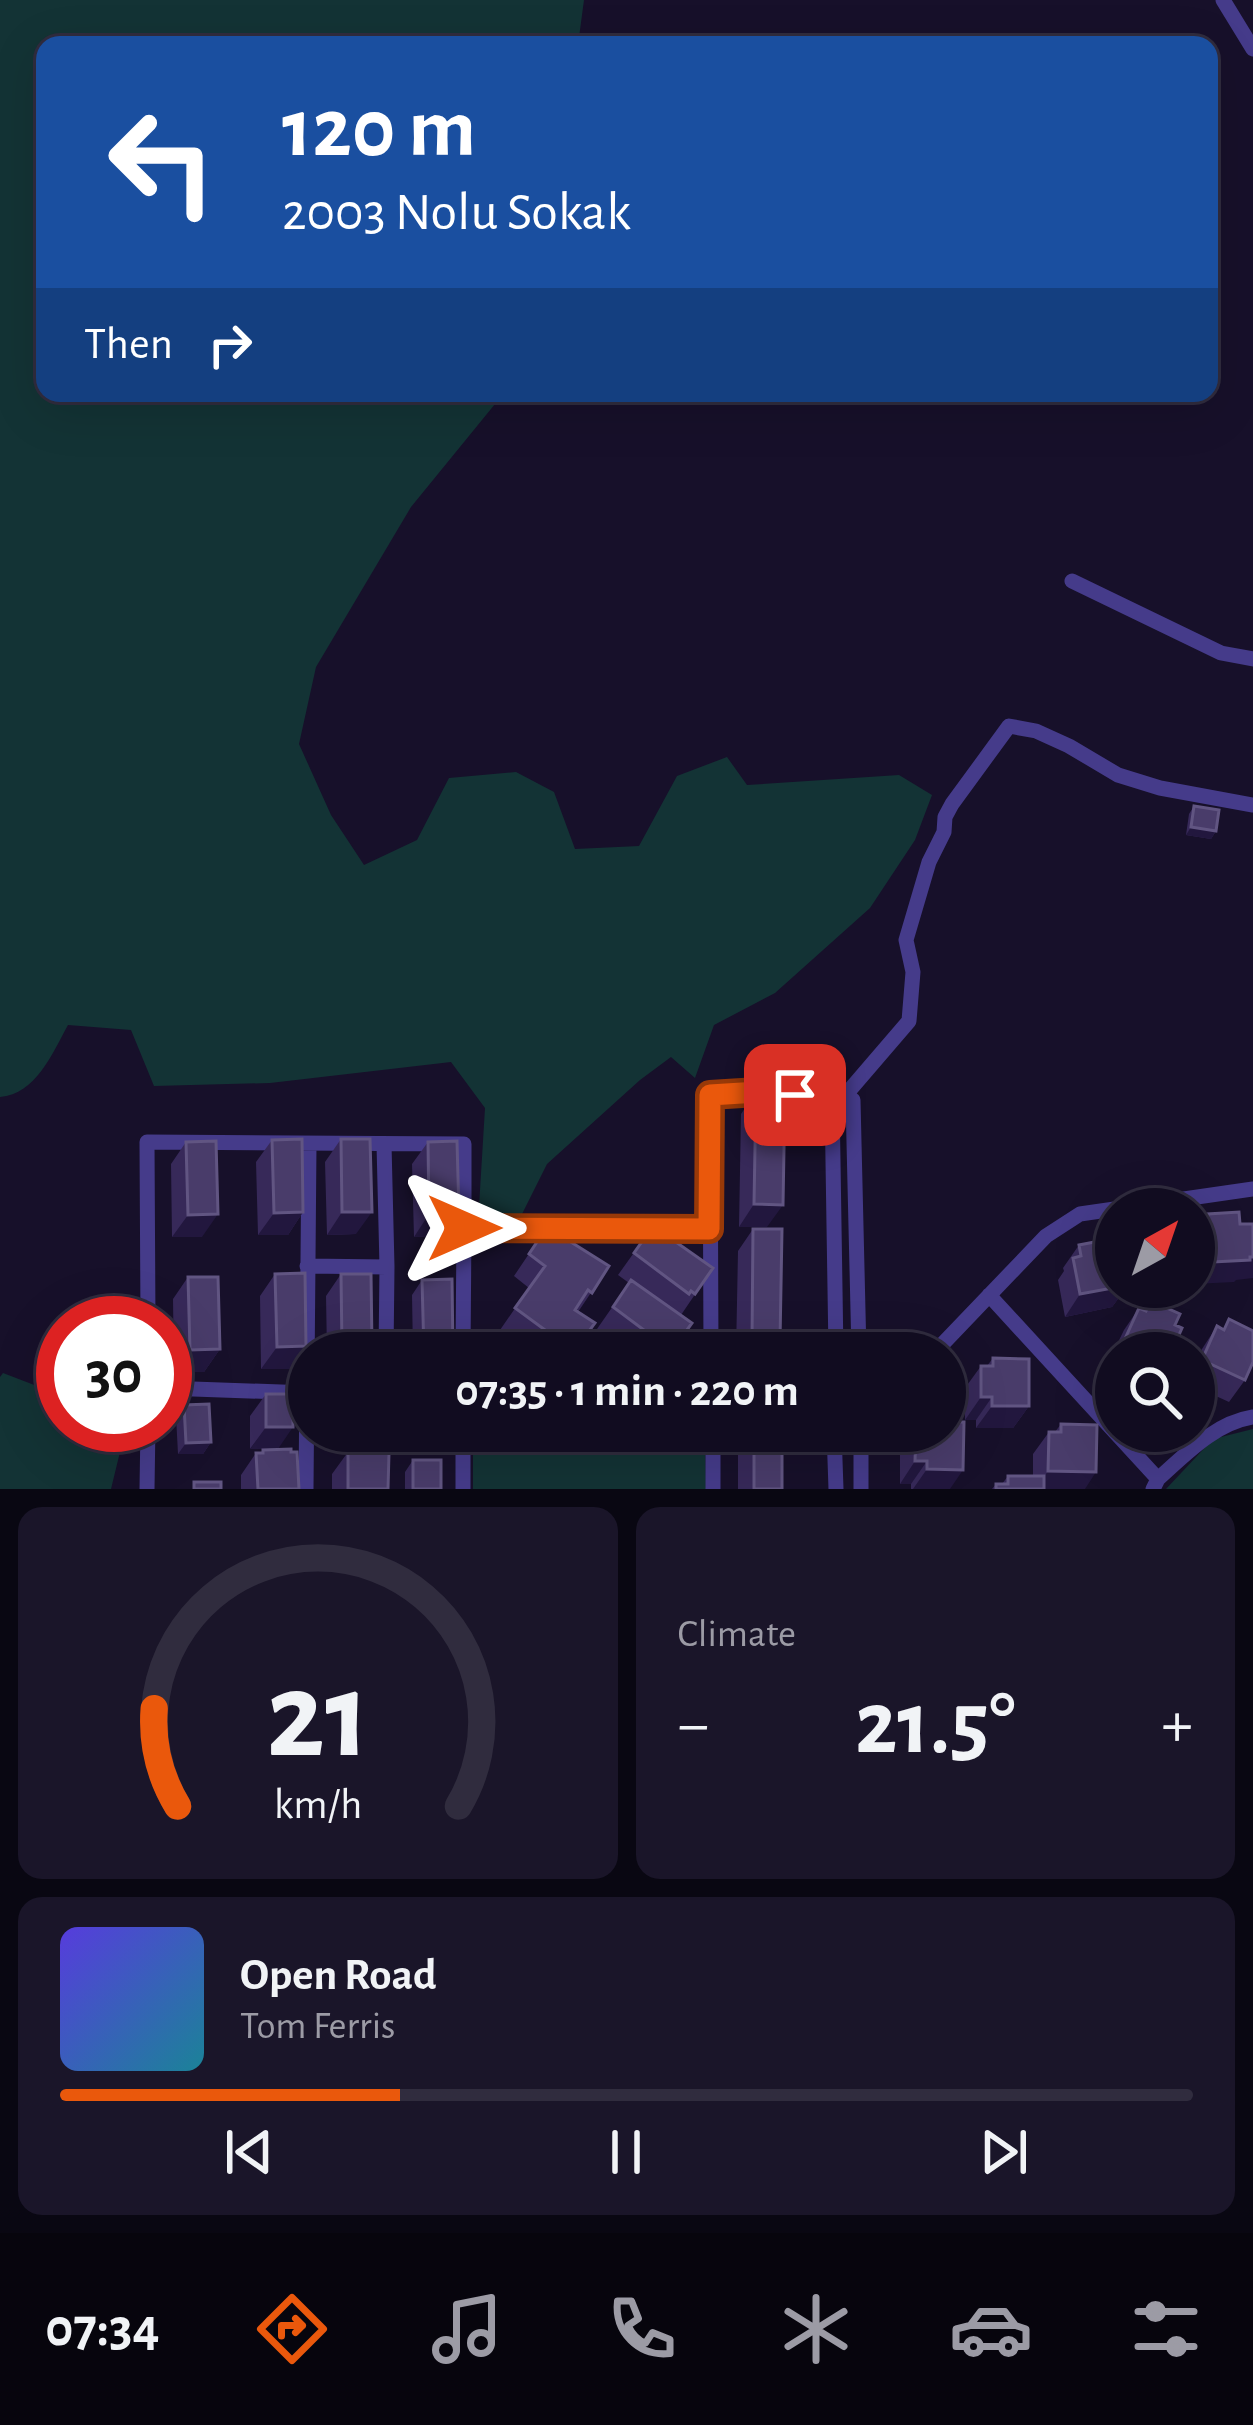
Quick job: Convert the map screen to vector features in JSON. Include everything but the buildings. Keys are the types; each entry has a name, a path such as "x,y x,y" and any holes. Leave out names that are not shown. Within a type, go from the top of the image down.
{"street":[{"path":"1223,0 1253,49"},
{"path":"1072,581 1221,653 1253,659"},
{"path":"836,1332 837,1098 909,1021 913,972 906,940 929,862 952,804 1009,726 1036,731 1118,775 1253,805"},
{"path":"711,1332 710,1095 758,1092 853,1100 859,1332"},
{"path":"148,1296 147,1142 464,1144 463,1332"},
{"path":"384,1144 386,1332"},
{"path":"308,1332 309,1145"},
{"path":"954,1332 1046,1236 1081,1214 1253,1189"},
{"path":"464,1228 709,1229"},
{"path":"307,1266 387,1267"},
{"path":"989,1295 1156,1484 1213,1432 1253,1417"},
{"path":"192,1389 288,1393"},
{"path":"147,1489 148,1452"},
{"path":"306,1489 307,1452"},
{"path":"463,1452 463,1489"},
{"path":"713,1452 713,1489"},
{"path":"835,1452 836,1489"},
{"path":"835,1456 839,1452"},
{"path":"860,1489 861,1452"}],"green space":[{"path":"0,0 584,0 579,36 36,36 36,402 497,402 411,507 316,667 299,744 331,815 364,865 417,840 449,778 516,772 554,792 575,849 639,846 677,776 727,757 747,785 899,775 932,795 915,840 870,908 775,993 714,1025 695,1078 671,1057 547,1164 518,1222 478,1223 485,1108 451,1062 270,1083 154,1086 131,1030 68,1025 33,1081 0,1097"},
{"path":"3,1373 36,1386 36,1452 120,1452 111,1489 0,1489"},
{"path":"1253,1429 1253,1489 1166,1489 1201,1452 1215,1452 1215,1438"},
{"path":"473,1452 705,1452 706,1489 473,1489"}],"route":[{"path":"464,1228 709,1229 710,1095 795,1095"}]}
